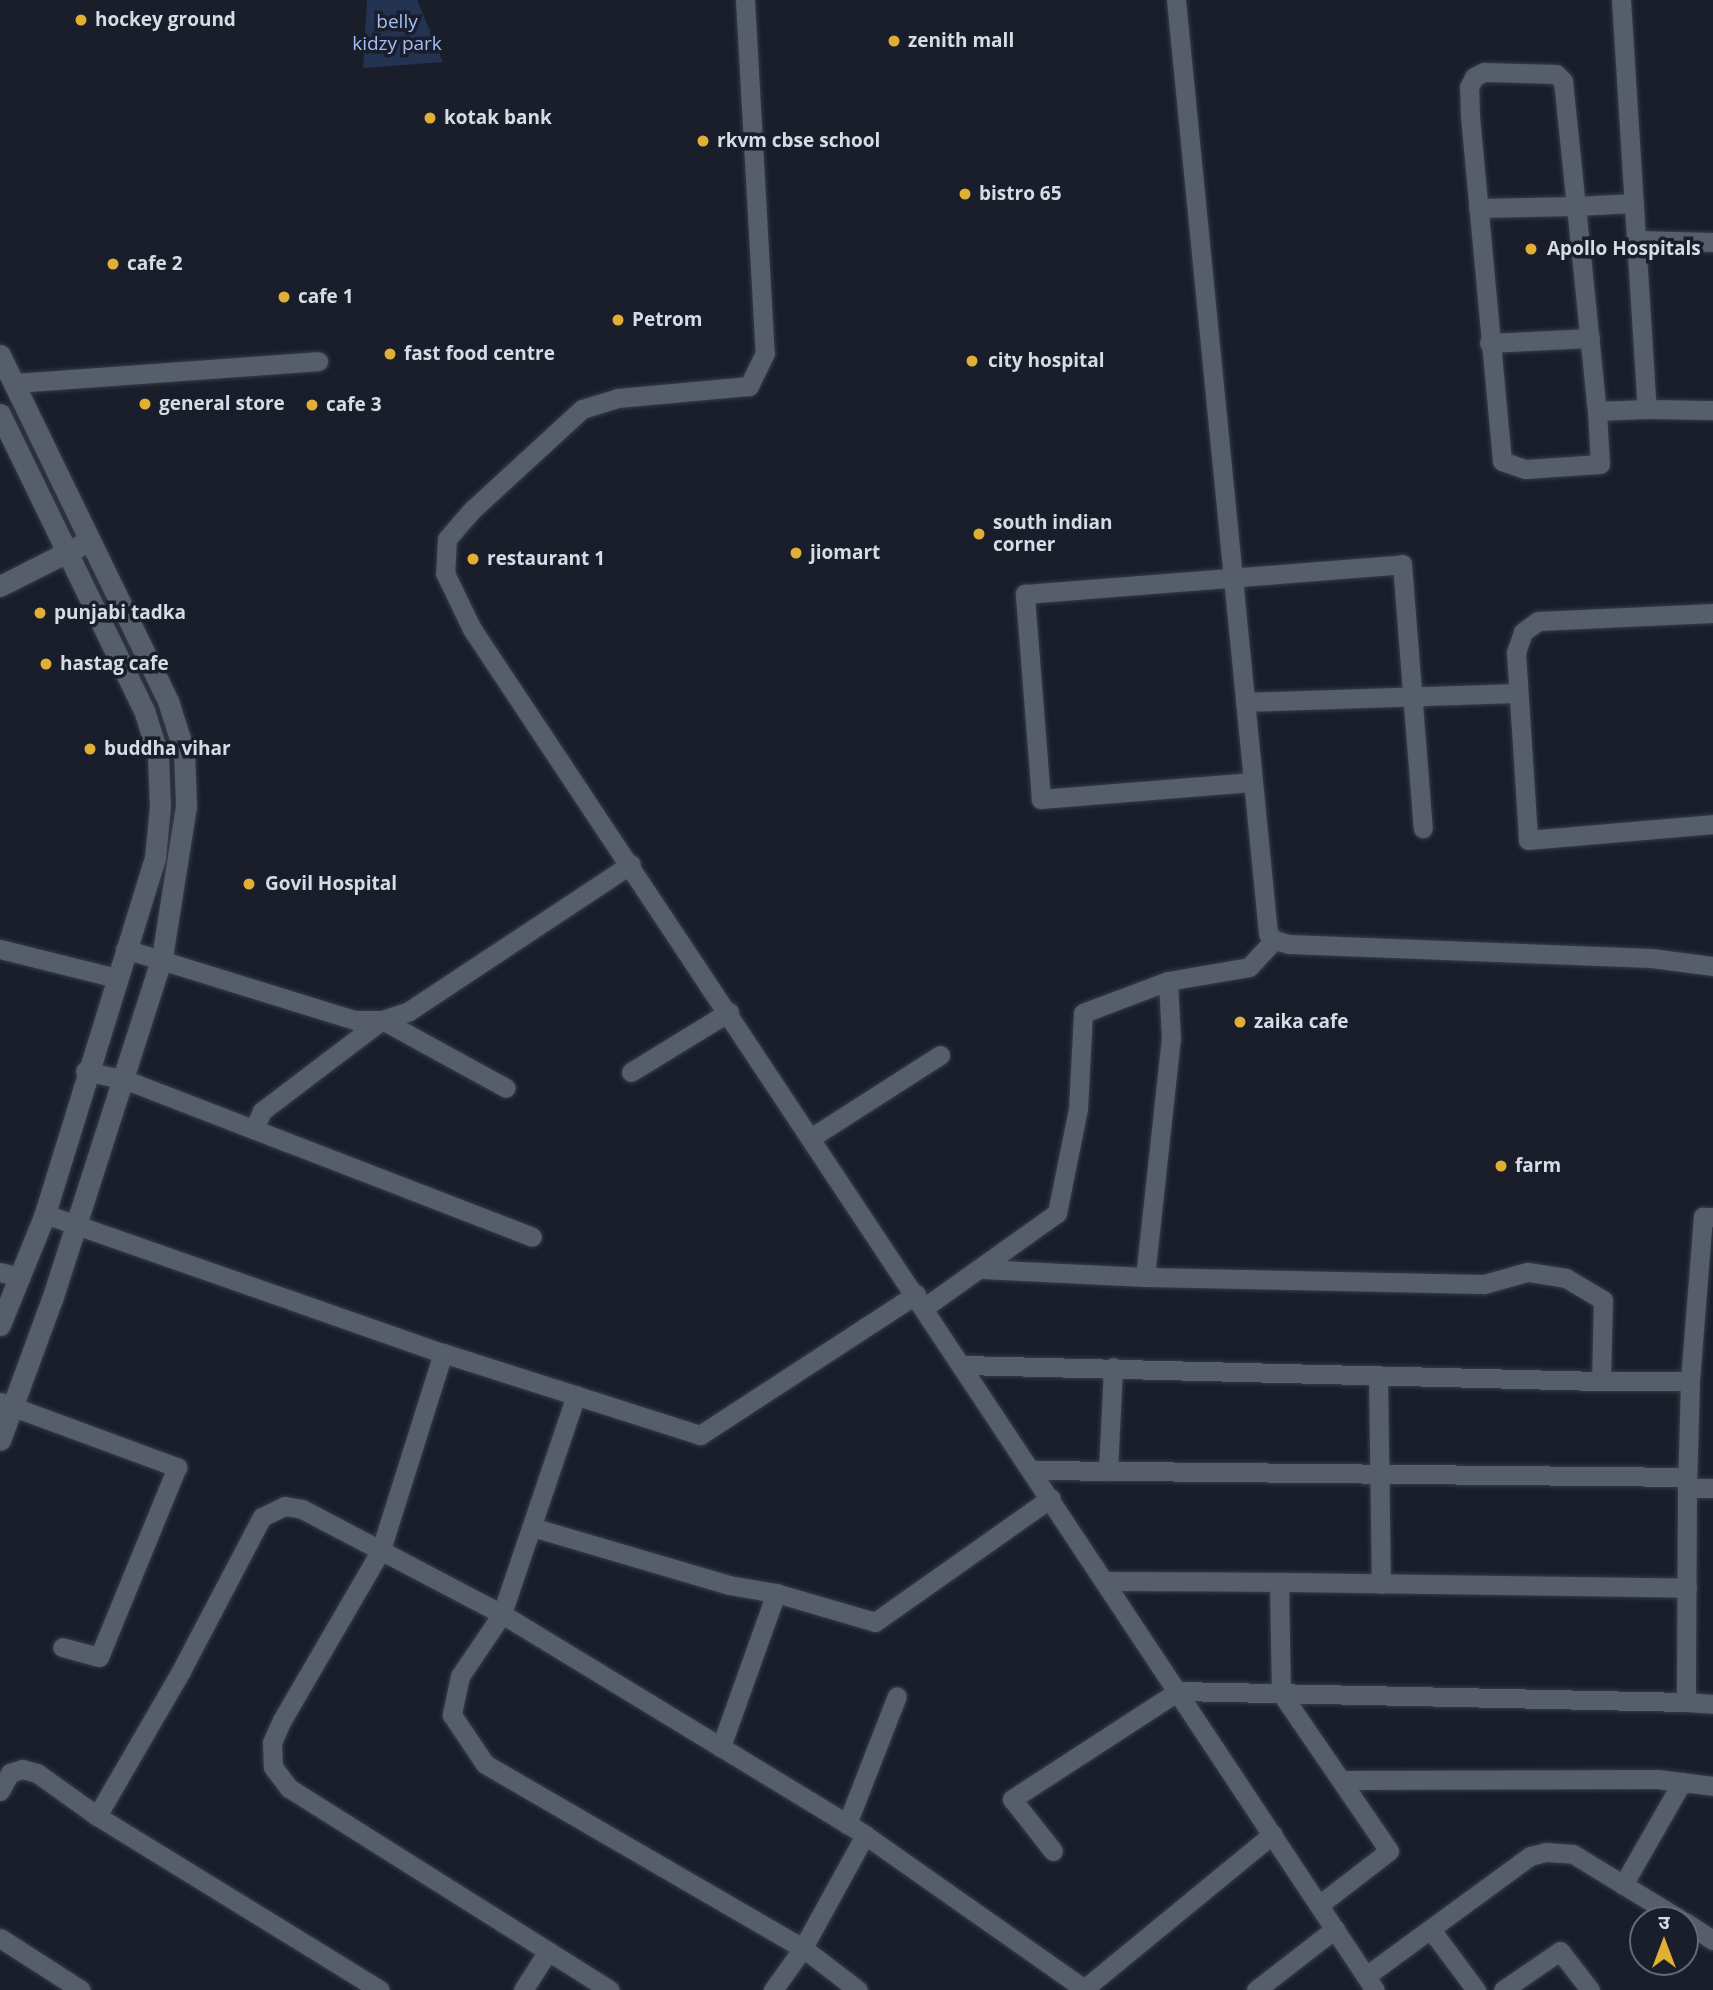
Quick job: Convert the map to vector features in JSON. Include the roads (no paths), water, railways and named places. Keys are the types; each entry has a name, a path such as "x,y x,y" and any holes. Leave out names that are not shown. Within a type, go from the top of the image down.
{"main road":[{"path":"0,355 168,701 184,751 186,806 182,850 162,957 126,1080 77,1226 8,1404 0,1440"},
{"path":"0,414 144,710 158,755 160,806 155,858 85,1071 45,1214 10,1274 0,1325"},
{"path":"0,586 92,540"}],"street":[{"path":"745,0 765,353 749,386 618,398 582,409 472,510 447,539 445,573 472,629 631,864 1371,1983 1432,1931 1530,1856 1546,1852 1573,1854 1658,1906"},
{"path":"1176,0 1234,577 1264,922 1274,940"},
{"path":"1621,0 1647,409"},
{"path":"1483,72 1542,72 1563,81 1576,206 1600,464 1525,469 1509,466 1502,461 1498,446 1469,87 1474,77 1483,72"},
{"path":"1478,208 1634,203"},
{"path":"1637,240 1713,242"},
{"path":"1489,343 1590,338"},
{"path":"14,383 318,361"},
{"path":"1597,411 1713,410"},
{"path":"1252,782 1041,799 1025,594 1402,564 1423,828"},
{"path":"1713,613 1538,621 1523,632 1516,652 1516,693 1528,840 1713,824"},
{"path":"1245,702 1516,693"},
{"path":"125,949 162,957 355,1020 382,1020 410,1011 631,864"},
{"path":"45,1214 443,1353 700,1434 920,1301 981,1269 1057,1213 1078,1109 1083,1013 1168,981 1249,967 1274,940 1651,958 1713,967"},
{"path":"0,949 116,978"},
{"path":"1145,1277 1171,1039 1168,981"},
{"path":"631,1072 729,1012"},
{"path":"382,1020 506,1088"},
{"path":"254,1129 262,1111 382,1020"},
{"path":"812,1137 940,1055"},
{"path":"85,1071 126,1080 532,1237"},
{"path":"1686,1702 1690,1381 1703,1217 1713,1217"},
{"path":"981,1269 1055,1276 1484,1284 1527,1272 1566,1278 1603,1300 1601,1381"},
{"path":"443,1353 381,1550 282,1720 272,1742 273,1767 289,1788 610,1990"},
{"path":"963,1365 1690,1381"},
{"path":"1108,1471 1113,1367"},
{"path":"1378,1375 1381,1584"},
{"path":"576,1395 502,1614 460,1676 452,1715 485,1764 803,1948 858,1990"},
{"path":"8,1404 177,1467 99,1657 62,1647"},
{"path":"1032,1470 1379,1474 1687,1483 1713,1488"},
{"path":"531,1527 729,1585 776,1593 875,1622 1051,1498"},
{"path":"97,1816 181,1671 262,1517 285,1506 302,1509 502,1614 865,1835 1083,1989 1273,1834"},
{"path":"1105,1581 1687,1588"},
{"path":"1279,1582 1281,1693 1389,1851 1319,1905"},
{"path":"721,1747 776,1593"},
{"path":"1053,1851 1012,1799 1178,1691 1713,1704"},
{"path":"847,1824 897,1696"},
{"path":"0,1791 10,1773 22,1769 37,1773 97,1816 380,1990"},
{"path":"1340,1780 1452,1776 1682,1782 1713,1786"},
{"path":"1623,1885 1682,1782"},
{"path":"773,1990 803,1948 865,1835"},
{"path":"1256,1990 1335,1929"},
{"path":"1432,1931 1476,1990"},
{"path":"0,1938 81,1990"},
{"path":"523,1990 548,1951"},
{"path":"1503,1990 1560,1951 1590,1990"}],"place":[{"name":"hockey ground","path":"81,20"},
{"name":"zenith mall","path":"894,41"},
{"name":"kotak bank","path":"430,118"},
{"name":"rkvm cbse school","path":"703,141"},
{"name":"bistro 65","path":"965,194"},
{"name":"Apollo Hospitals","path":"1531,249"},
{"name":"cafe 2","path":"113,264"},
{"name":"cafe 1","path":"284,297"},
{"name":"Petrom","path":"618,320"},
{"name":"fast food centre","path":"390,354"},
{"name":"city hospital","path":"972,361"},
{"name":"general store","path":"145,404"},
{"name":"cafe 3","path":"312,405"},
{"name":"south indian corner","path":"979,534"},
{"name":"jiomart","path":"796,553"},
{"name":"restaurant 1","path":"473,559"},
{"name":"punjabi tadka","path":"40,613"},
{"name":"hastag cafe","path":"46,664"},
{"name":"buddha vihar","path":"90,749"},
{"name":"Govil Hospital","path":"249,884"},
{"name":"zaika cafe","path":"1240,1022"},
{"name":"farm","path":"1501,1166"}],"park label":[{"name":"belly kidzy park","path":"397,33"}]}
